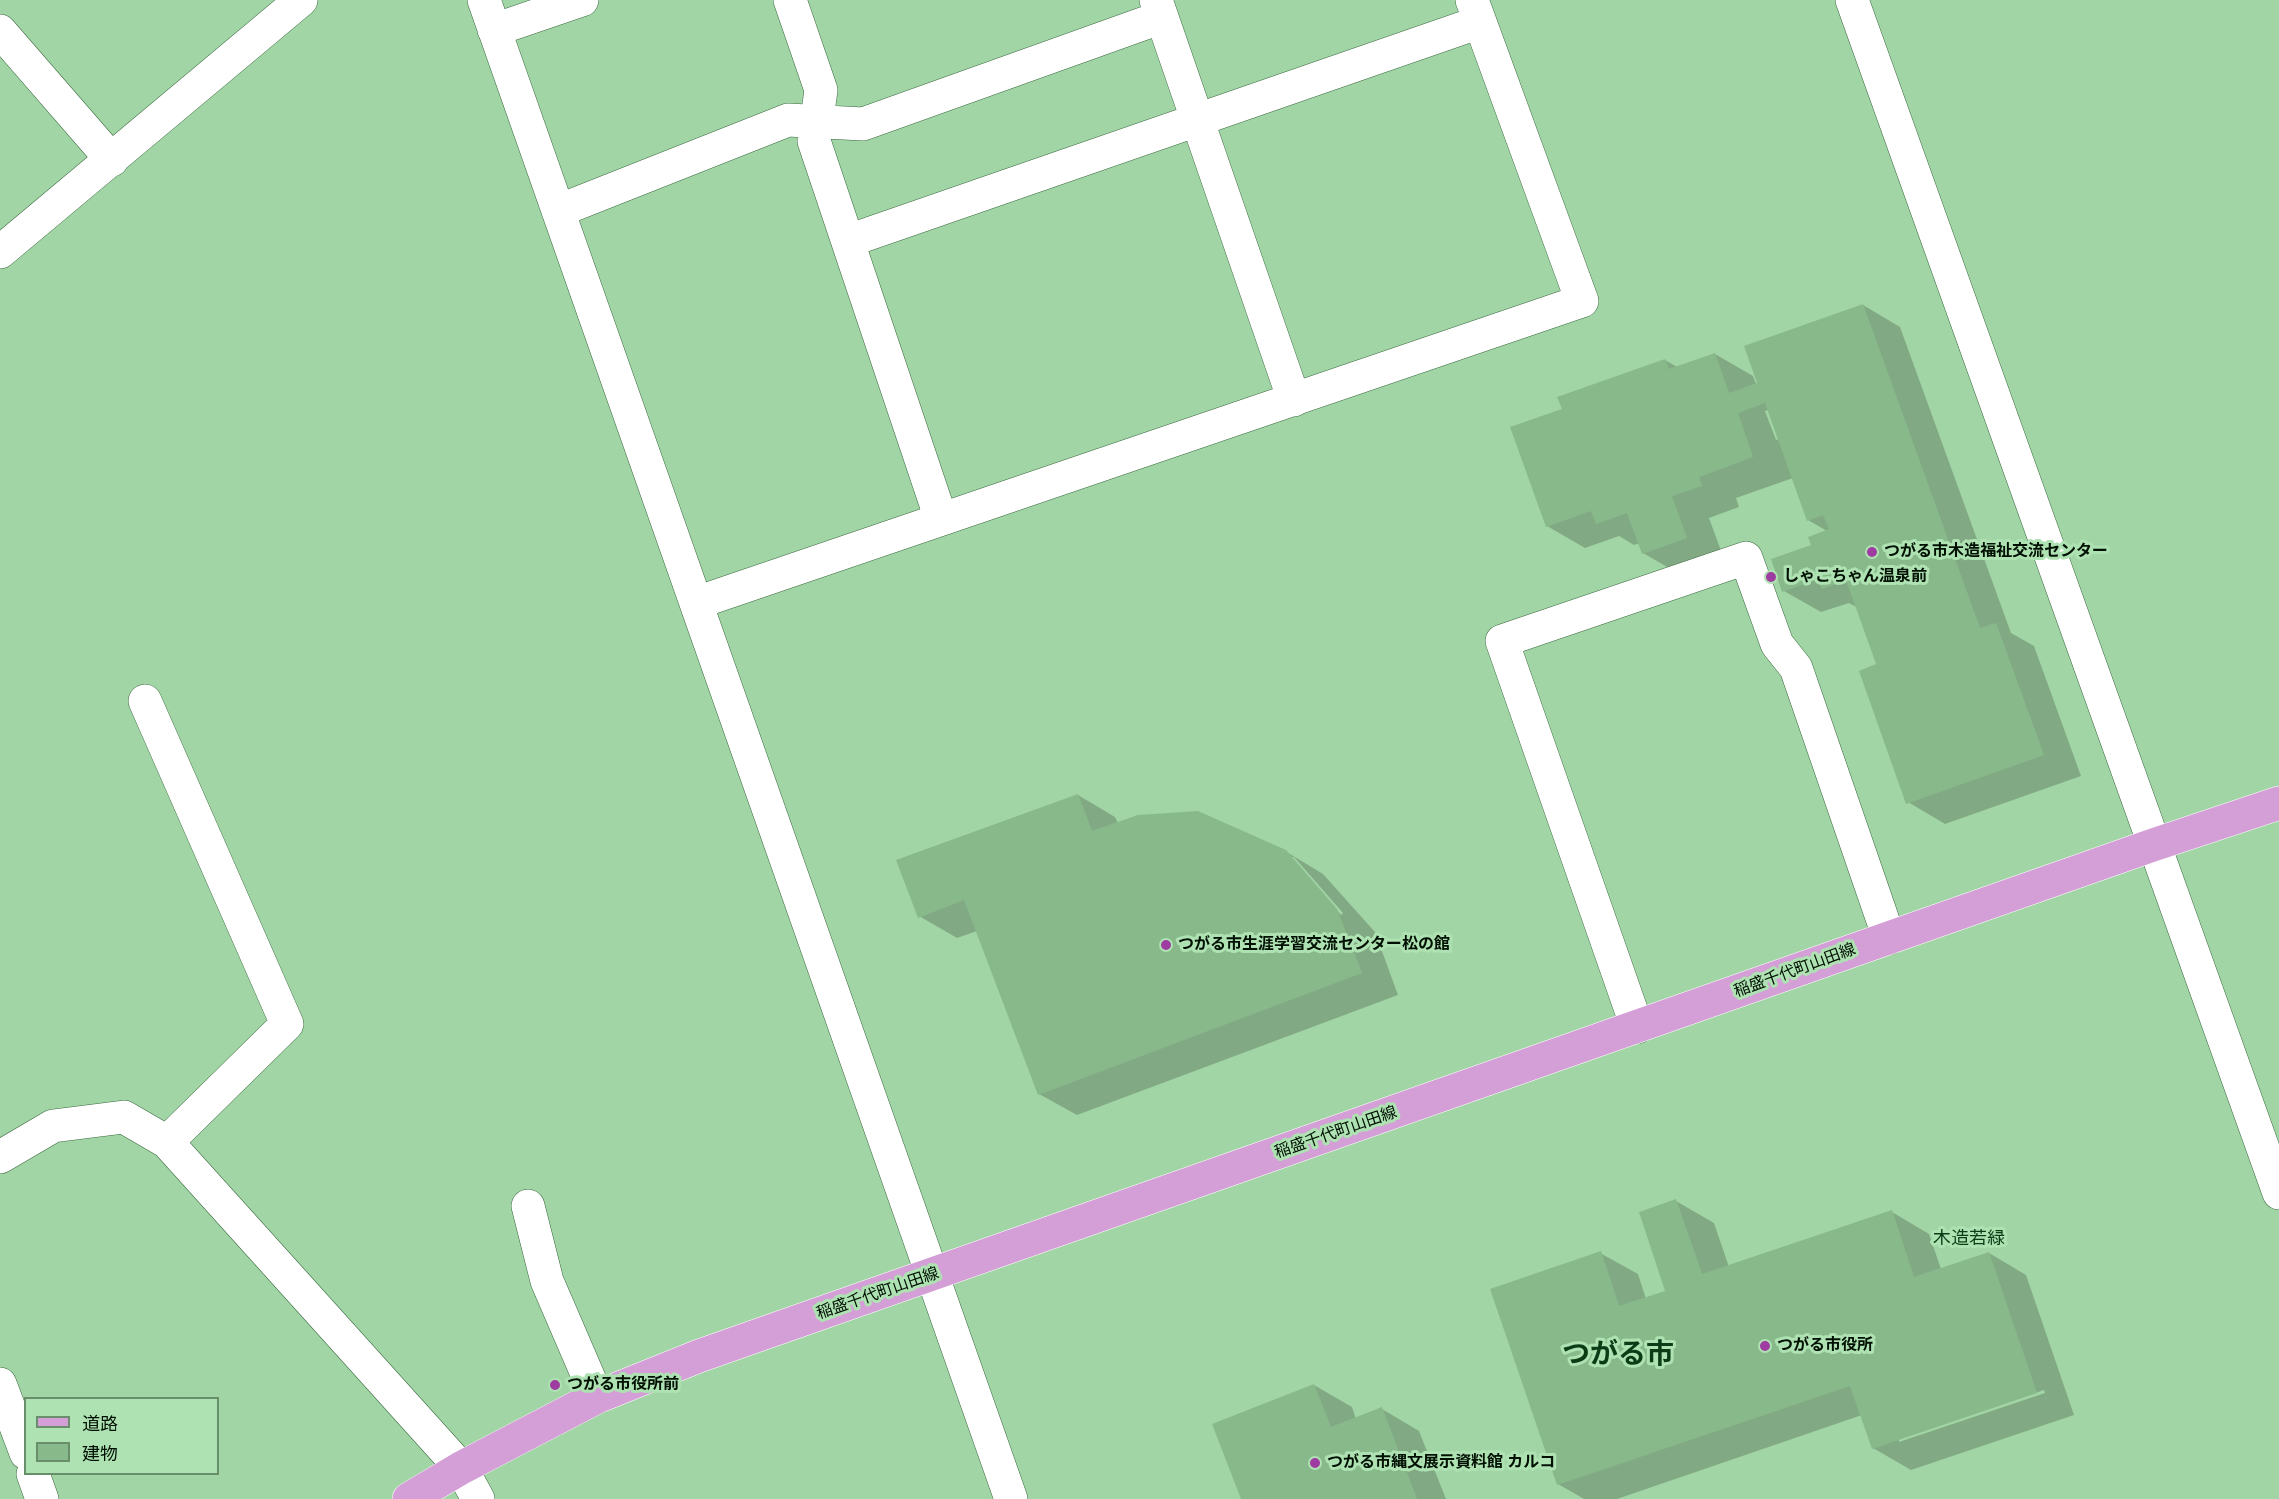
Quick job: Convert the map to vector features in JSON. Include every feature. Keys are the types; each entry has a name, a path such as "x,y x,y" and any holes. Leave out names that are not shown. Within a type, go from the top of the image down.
{"main road":[{"name":"稲盛千代町山田線","path":"409,1499 462,1468 597,1397 699,1356 2153,845 2279,803"}],"street":[{"path":"0,252 301,0"},
{"path":"484,0 1011,1499"},
{"path":"495,30 582,0"},
{"path":"790,0 821,90 814,141 941,519"},
{"path":"1852,0 2279,1193"},
{"path":"558,211 788,120 863,123 1159,9 1294,399"},
{"path":"696,603 1582,301 1476,11 1197,120 848,241"},
{"path":"0,31 112,160"},
{"path":"1637,1027 1502,641 1746,558 1777,644 1796,668 1889,938"},
{"path":"145,701 287,1024 167,1142"},
{"path":"0,1157 53,1126 124,1117 167,1142 462,1468 478,1499"},
{"path":"528,1206 547,1281 597,1397"},
{"path":"0,1384 24,1449"},
{"path":"34,1475 42,1499"}],"building":[{"name":"つがる市木造福祉交流センター","path":"1863,304 1980,628 1996,623 2044,755 1906,804 1859,671 1876,664 1846,580 1822,589 1818,579 1782,592 1771,559 1811,545 1808,537 1829,529 1823,515 1807,521 1765,403 1738,413 1753,457 1699,477 1702,486 1672,496 1687,538 1642,554 1627,513 1596,524 1591,511 1546,527 1510,427 1562,409 1557,397 1665,359 1669,369 1715,353 1729,393 1757,383 1744,346"},
{"name":"つがる市生涯学習交流センター松の館","path":"1078,794 1092,831 1138,815 1198,811 1286,850 1337,909 1362,973 1038,1095 964,900 918,918 896,860"},
{"name":"つがる市役所","path":"1676,1199 1702,1274 1892,1210 1914,1277 1989,1252 2037,1393 1872,1449 1850,1386 1557,1485 1490,1289 1601,1251 1619,1306 1665,1291 1639,1212"},
{"name":"つがる市縄文展示資料館 カルコ","path":"1314,1384 1331,1427 1382,1407 1417,1499 1241,1499 1212,1424"}],"place":[{"name":"つがる市木造福祉交流センター","path":"1872,552"},
{"name":"しゃこちゃん温泉前","path":"1771,577"},
{"name":"つがる市生涯学習交流センター松の館","path":"1166,945"},
{"name":"つがる市役所","path":"1765,1346"},
{"name":"つがる市役所前","path":"555,1385"},
{"name":"つがる市縄文展示資料館 カルコ","path":"1315,1463"}],"district":[{"name":"木造若緑","path":"1969,1239"},
{"name":"つがる市","path":"1618,1356"}]}
